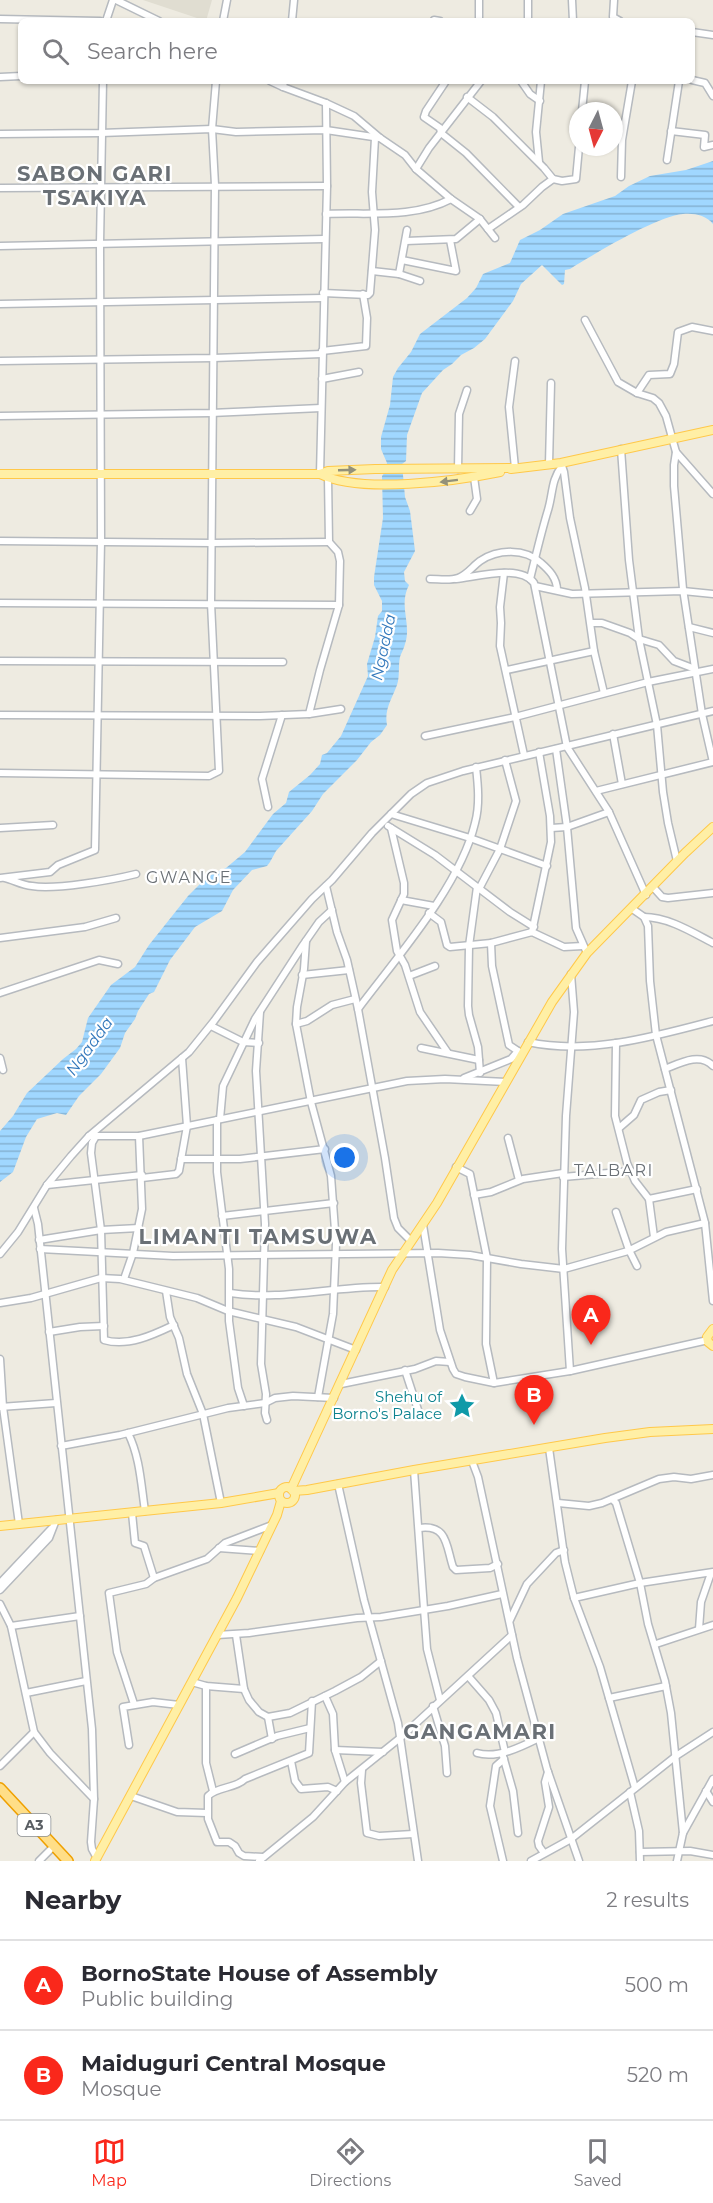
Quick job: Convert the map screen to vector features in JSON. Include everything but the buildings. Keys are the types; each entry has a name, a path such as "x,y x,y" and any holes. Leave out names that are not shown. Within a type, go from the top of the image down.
{"highway":[{"name":"A3","path":"0,1788 68,1861"},
{"name":"A3","path":"0,1796 61,1861"}],"main road":[{"path":"324,476 328,471 562,465 621,449 713,430"},
{"path":"0,474 212,473 324,476 376,483 424,483 474,477 514,468"},
{"path":"96,1860 260,1551 402,1254 423,1225 506,1082 520,1052 585,950 632,909 713,827"},
{"path":"710,1343 709,1332 713,1329"},
{"path":"0,1526 55,1524 69,1519 286,1495 414,1470 650,1432 713,1429"}],"street":[{"path":"108,18 117,0 153,18"},
{"path":"224,18 227,0"},
{"path":"292,18 294,0"},
{"path":"479,0 479,18"},
{"path":"528,0 528,18"},
{"path":"572,0 573,18"},
{"path":"614,0 612,17 614,18"},
{"path":"0,19 18,19"},
{"path":"695,32 713,35"},
{"path":"0,76 18,76"},
{"path":"695,81 705,83 713,96"},
{"path":"1,878 50,872 58,865 95,850 101,541 99,302 100,134 103,84"},
{"path":"0,773 209,776 219,771 211,603 214,243 212,129 216,84"},
{"path":"284,84 354,116 377,138 405,155 416,169 451,199 480,219 495,238"},
{"path":"444,84 424,117 440,128 441,133 466,153 519,207"},
{"path":"416,169 429,148 478,84"},
{"path":"523,84 530,94 540,101"},
{"path":"539,163 536,132 541,84"},
{"path":"583,102 585,84"},
{"path":"621,177 622,140 631,84"},
{"path":"667,160 679,84"},
{"path":"467,97 493,117 553,179 562,181 576,179 578,156"},
{"path":"309,714 339,605 340,561 338,552 329,542 321,408 327,186 326,103"},
{"path":"0,134 100,134 212,129 236,132 326,130 377,138"},
{"path":"671,131 705,135 704,147 713,145"},
{"path":"0,304 213,301 370,293 375,213 372,192 377,138"},
{"path":"488,229 553,179"},
{"path":"0,188 327,186"},
{"path":"326,214 417,210 451,199"},
{"path":"406,241 456,239 480,219"},
{"path":"399,274 407,230"},
{"path":"0,246 324,239"},
{"path":"402,260 456,271 450,240"},
{"path":"372,271 399,274 420,281"},
{"path":"0,361 213,358 322,352 366,346 363,294"},
{"path":"585,320 618,382 637,393 653,398 663,408 672,438 676,452 674,486 683,591 702,714 713,762 596,791"},
{"path":"637,393 649,375 670,374 674,364 678,332 692,327 713,331"},
{"path":"514,468 509,407 515,361"},
{"path":"322,379 359,372"},
{"path":"549,464 551,383"},
{"path":"458,469 459,414 466,390"},
{"path":"0,416 211,413 321,408"},
{"path":"621,449 629,560 639,639 657,725 668,823 677,861"},
{"path":"676,452 713,494"},
{"path":"530,579 553,482 562,465"},
{"path":"562,465 594,651 604,693"},
{"path":"470,511 477,499 474,477"},
{"path":"0,541 329,542"},
{"path":"456,579 483,559 517,552 535,558 553,576 557,590"},
{"path":"504,573 500,599 501,655 507,670 514,717 524,755"},
{"path":"430,579 456,579 504,573 530,579 535,586 567,747 609,812 646,894"},
{"path":"535,586 586,595 683,591 713,594"},
{"path":"0,603 339,605"},
{"path":"591,623 603,623 658,645 674,661 695,670"},
{"path":"690,627 713,633"},
{"path":"507,670 594,651"},
{"path":"0,661 283,662"},
{"path":"425,736 559,706 695,670 713,669"},
{"path":"0,715 215,717 309,714 341,709"},
{"path":"0,1254 34,1208 47,1185 93,1136 182,1058 211,1026 257,962 411,794 439,777 713,711"},
{"path":"267,807 262,779 282,715"},
{"path":"613,734 622,784"},
{"path":"556,749 567,826 576,928 585,950"},
{"path":"533,929 547,866 551,828 539,752"},
{"path":"480,1073 478,1047 469,1015 469,946 478,888 500,849 516,801 505,760"},
{"path":"358,1010 400,954 456,872 470,838 478,808 476,767"},
{"path":"551,828 567,826 609,812"},
{"path":"391,814 470,838 547,866"},
{"path":"383,822 424,848 533,929 564,947 585,950"},
{"path":"0,828 53,825"},
{"path":"391,828 404,883 404,894 392,920 394,942 409,976 420,1012 448,1053"},
{"path":"1,878 34,887 136,874"},
{"path":"326,886 358,1010 394,1218 398,1228 411,1241"},
{"path":"653,887 662,897 668,898 713,893"},
{"path":"401,900 434,906"},
{"path":"632,909 644,917 660,919 713,943"},
{"path":"244,1406 232,1354 228,1311 230,1293 228,1256 216,1160 218,1119 223,1086 260,1012 319,922 332,910"},
{"path":"429,913 441,922 447,945 450,947 491,944 533,929"},
{"path":"644,917 648,926 650,981 657,1035 708,1226 713,1301"},
{"path":"0,938 85,927 116,918"},
{"path":"306,941 296,1024 310,1102 331,1176 336,1254 333,1314 318,1397"},
{"path":"460,1080 511,1059 520,1052 510,1045 492,966 491,944"},
{"path":"0,993 99,960 118,964"},
{"path":"409,976 435,966"},
{"path":"302,975 349,969"},
{"path":"570,1371 564,1269 563,1175 574,1003 571,973"},
{"path":"296,1024 307,1021 332,1005 355,999"},
{"path":"260,1012 256,1071 264,1211 261,1364 267,1420"},
{"path":"528,1042 552,1047 616,1043 713,1021"},
{"path":"211,1026 243,1042 259,1043"},
{"path":"616,1043 614,1100 619,1128 635,1181 649,1199 654,1237"},
{"path":"421,1048 479,1060"},
{"path":"0,1058 3,1070"},
{"path":"47,1185 176,1174 179,1171 187,1126 182,1058"},
{"path":"665,1069 698,1059 704,1059 713,1066"},
{"path":"93,1136 139,1136 407,1081 506,1082"},
{"path":"619,1128 634,1115 641,1100 659,1092 671,1090"},
{"path":"93,1136 91,1153 101,1230 104,1340 142,1338 174,1325"},
{"path":"124,1280 133,1253 142,1209 139,1136"},
{"path":"508,1138 519,1180"},
{"path":"181,1159 260,1158 325,1149"},
{"path":"456,1167 470,1174 487,1258 486,1344 494,1383"},
{"path":"474,1195 491,1192 519,1180 563,1175 599,1176 631,1171"},
{"path":"649,1199 697,1189"},
{"path":"222,1216 334,1203"},
{"path":"34,1208 38,1224 92,1729 94,1798 91,1842 96,1860"},
{"path":"616,1212 637,1266"},
{"path":"423,1225 440,1330 456,1374 494,1383 570,1371 710,1343"},
{"path":"40,1249 173,1256 427,1252 564,1269 629,1250 666,1232 708,1226"},
{"path":"39,1240 101,1230 139,1228"},
{"path":"0,1303 45,1294 101,1278 124,1280 197,1298 228,1311 296,1327 356,1350"},
{"path":"230,1293 262,1295 385,1287"},
{"path":"166,1291 191,1386 203,1414 221,1503"},
{"path":"49,1332 104,1326"},
{"path":"0,1359 1,1407 19,1524"},
{"path":"341,1384 436,1361 450,1362"},
{"path":"405,1370 419,1413"},
{"path":"61,1446 128,1433 203,1414 265,1403 275,1398 293,1396 334,1398"},
{"path":"1,1407 56,1403"},
{"path":"128,1433 135,1449 145,1511"},
{"path":"549,1448 564,1550 574,1598 609,1698 632,1790 639,1831 640,1861"},
{"path":"472,1461 478,1477 512,1635 548,1772 579,1861"},
{"path":"414,1470 428,1649 440,1700"},
{"path":"558,1503 589,1506 659,1479 674,1477 691,1479 713,1475"},
{"path":"338,1484 364,1600 398,1723 418,1861"},
{"path":"612,1499 616,1503 640,1583 648,1624 656,1644 666,1686 676,1756 683,1833"},
{"path":"132,1513 135,1543 144,1546 154,1578"},
{"path":"0,1583 55,1524"},
{"path":"0,1590 49,1539 55,1524"},
{"path":"134,1704 117,1652 108,1594 115,1590 146,1584 154,1578 207,1559 225,1543 272,1525"},
{"path":"419,1528 435,1528 440,1531 448,1544 453,1567 456,1570 490,1568 498,1564"},
{"path":"219,1548 260,1551"},
{"path":"509,1621 527,1584 556,1554 564,1550"},
{"path":"574,1598 640,1583 712,1572 701,1602 699,1629"},
{"path":"217,1635 236,1635 448,1606 502,1594"},
{"path":"0,1604 11,1626 33,1732 94,1798"},
{"path":"11,1626 80,1616"},
{"path":"656,1644 713,1625"},
{"path":"236,1635 244,1689 249,1700 259,1712 268,1717 290,1713 325,1696 362,1677 381,1661"},
{"path":"312,1701 309,1753 245,1779 240,1784 213,1791 208,1796 207,1813 217,1842 229,1842 244,1856 261,1859 313,1817 345,1782 400,1738 512,1635"},
{"path":"468,1676 489,1700 496,1713 513,1791 518,1833"},
{"path":"26,1693 86,1681"},
{"path":"192,1682 206,1686 244,1689"},
{"path":"206,1686 206,1763 213,1791"},
{"path":"609,1698 666,1686"},
{"path":"325,1696 333,1713 335,1750 345,1782"},
{"path":"129,1745 123,1707 153,1702 179,1706"},
{"path":"433,1706 445,1746 447,1773"},
{"path":"268,1717 272,1738"},
{"path":"235,1754 272,1738 310,1728"},
{"path":"0,1766 33,1732"},
{"path":"531,1861 571,1839 676,1756 713,1732"},
{"path":"477,1753 481,1755 504,1754 539,1738"},
{"path":"335,1750 383,1752"},
{"path":"503,1861 490,1806 496,1766 504,1754"},
{"path":"291,1761 295,1781 301,1789 328,1787 337,1791"},
{"path":"362,1770 361,1783 367,1833 379,1836 413,1834"},
{"path":"544,1853 538,1840 549,1807 544,1782 548,1772"},
{"path":"677,1861 683,1833 713,1779"},
{"path":"706,1791 713,1802"},
{"path":"130,1796 177,1812 207,1813"},
{"path":"39,1861 50,1850"},
{"path":"640,1852 679,1851 713,1855"}],"shaded area":[{"path":"143,0 212,0 207,18 197,18"}],"water":[{"name":"Ngadda","path":"713,161 713,224 700,215 691,214 672,216 658,221 565,270 562,285 542,265 521,284 513,301 485,339 443,370 422,393 407,435 406,461 402,464 405,497 410,511 415,551 404,572 405,581 409,585 405,600 407,636 400,657 398,682 388,709 387,725 357,760 323,794 312,811 276,851 267,866 252,870 233,890 222,911 195,927 170,960 154,992 149,994 138,1011 125,1033 120,1048 101,1074 79,1096 66,1115 57,1113 37,1119 26,1137 13,1172 0,1182 0,1131 13,1116 27,1093 82,1042 88,1018 111,985 135,967 149,945 188,896 208,876 226,868 245,852 273,814 286,803 289,792 310,775 320,764 322,755 327,753 341,736 368,676 367,664 378,616 382,611 382,601 374,585 383,518 382,476 386,471 387,463 381,449 381,437 390,405 393,377 411,352 420,334 467,298 476,288 483,274 510,263 520,240 563,214 615,196 650,176 686,170"}],"place":[{"name":"BornoState House of Assembly","path":"591,1345"},
{"name":"Shehu of Borno's Palace","path":"462,1406"},
{"name":"Maiduguri Central Mosque","path":"534,1425"}],"district":[{"name":"SABON GARI TSAKIYA","path":"95,186"},
{"name":"GWANGE","path":"189,877"},
{"name":"TALBARI","path":"614,1170"},
{"name":"LIMANTI TAMSUWA","path":"258,1237"},
{"name":"GANGAMARI","path":"480,1732"}]}
